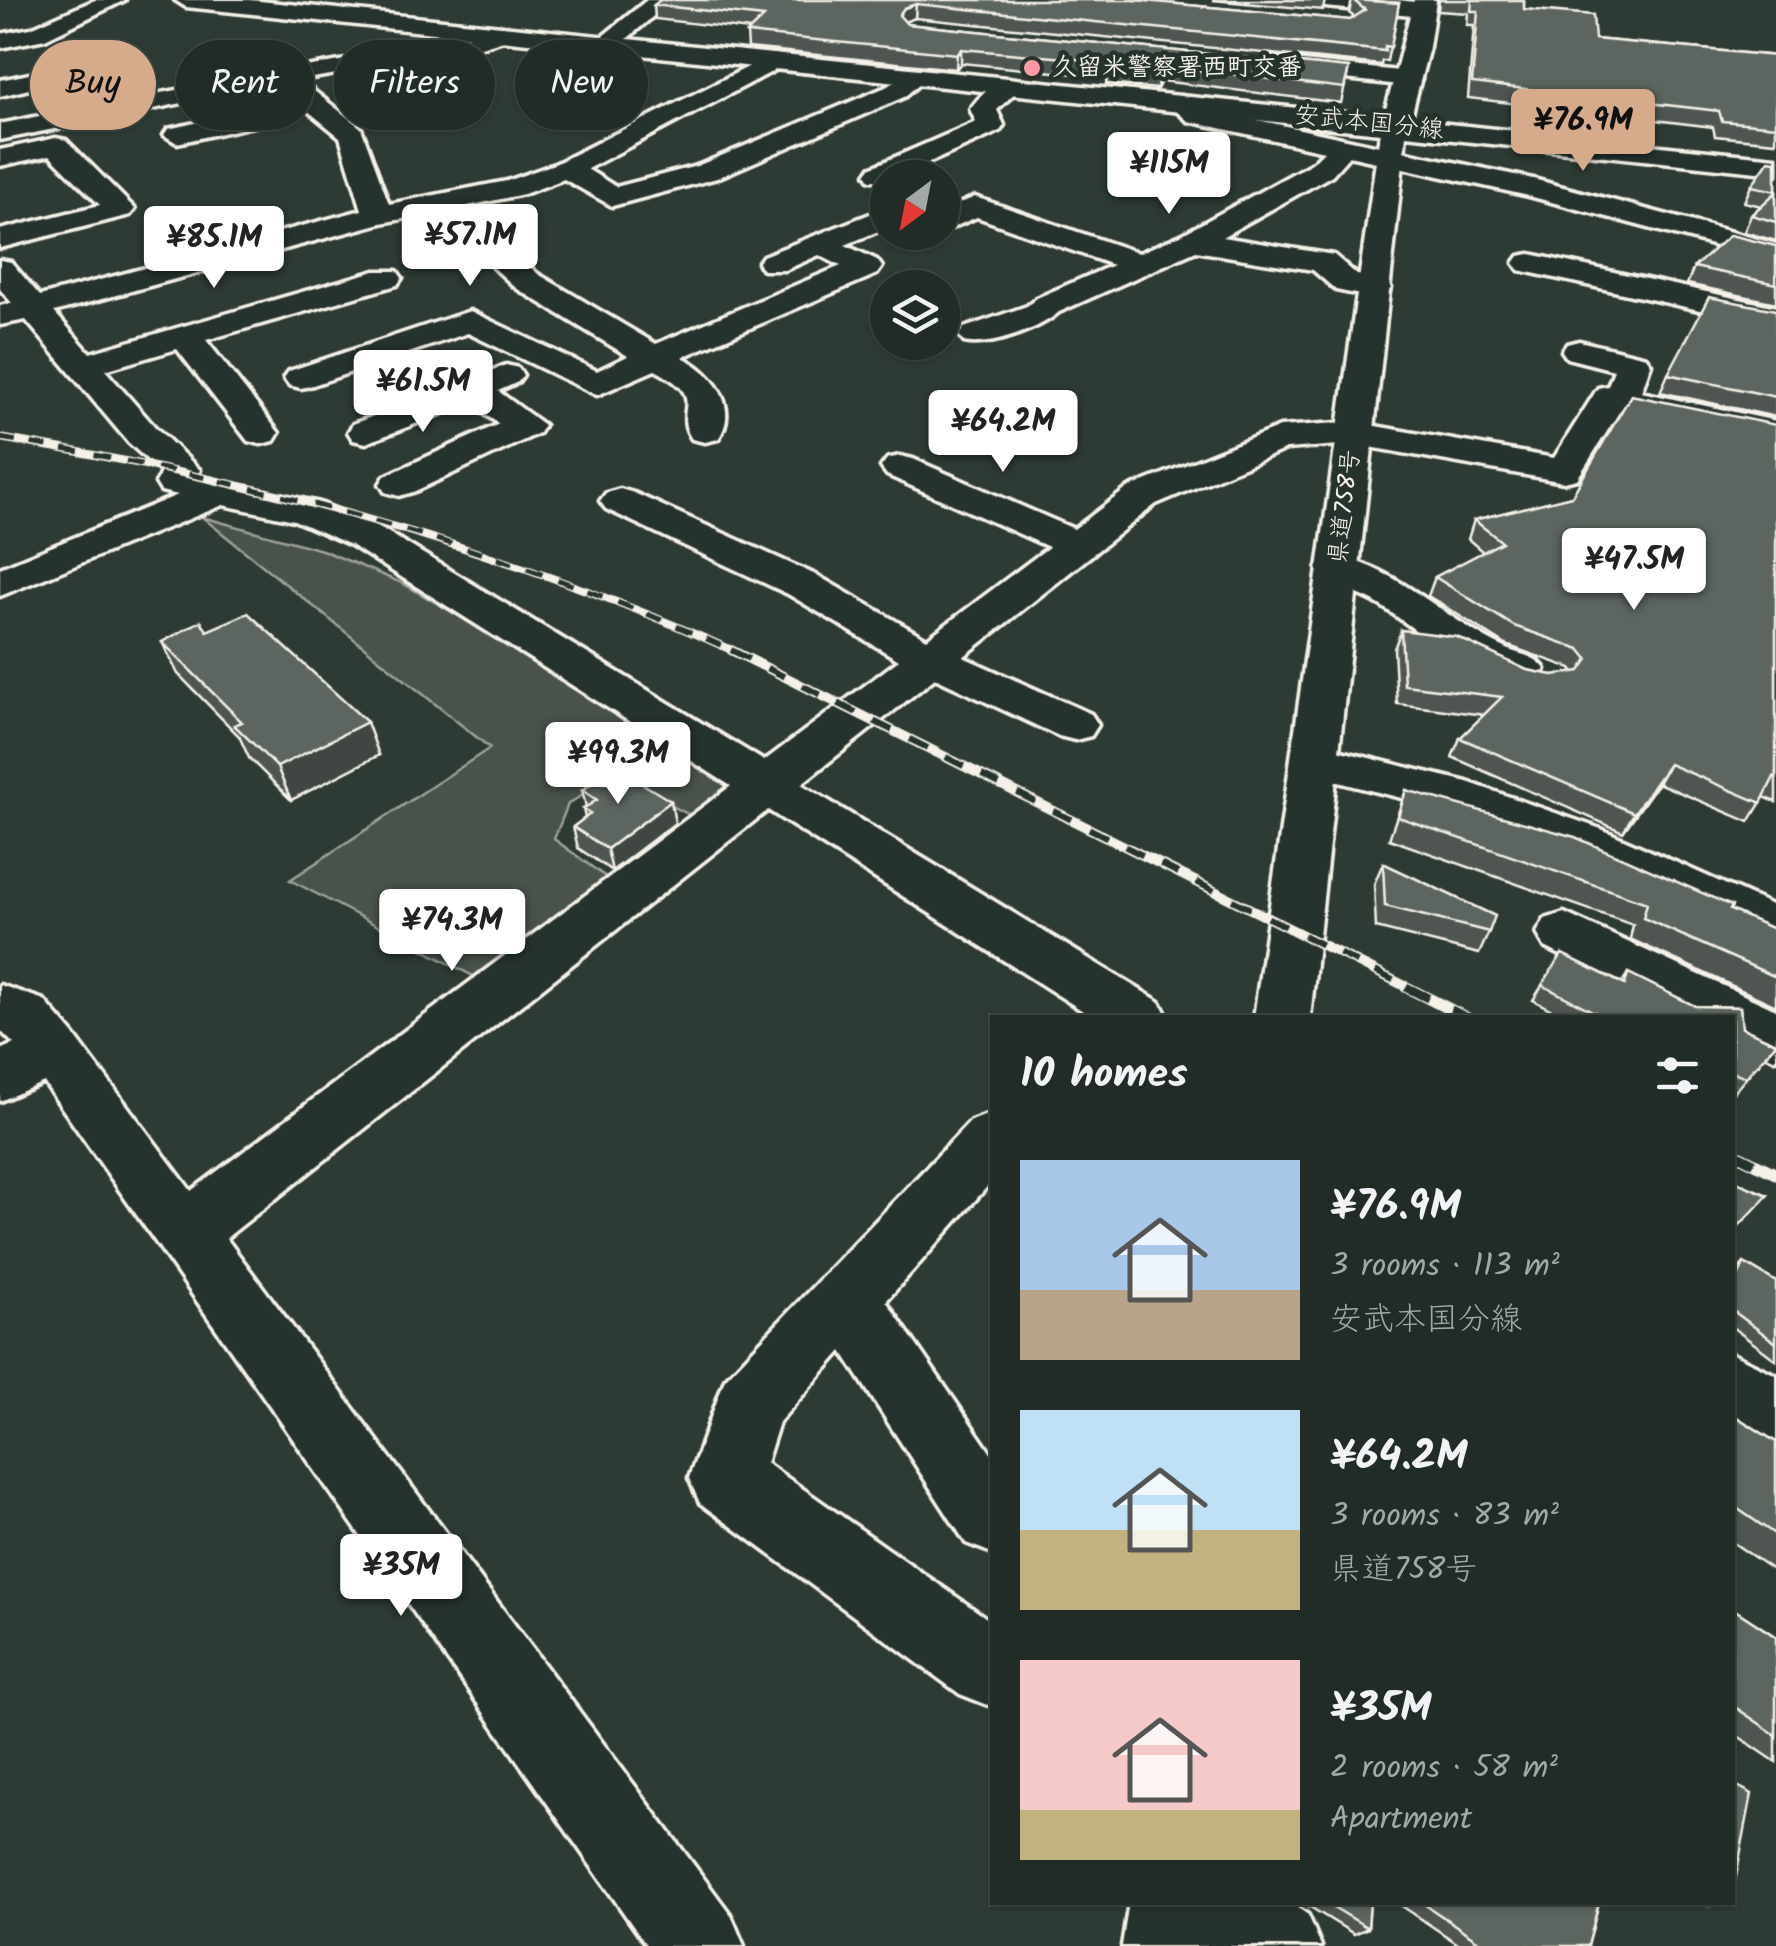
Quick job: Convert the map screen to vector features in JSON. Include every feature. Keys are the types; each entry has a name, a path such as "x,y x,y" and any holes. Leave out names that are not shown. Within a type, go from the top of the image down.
{"street":[{"path":"0,42 38,34 114,0"},
{"name":"安武本国分線","path":"186,0 470,36 501,21 588,40"},
{"path":"611,40 661,0"},
{"path":"1325,0 1424,4"},
{"path":"1309,19 1347,23 1353,2"},
{"name":"県道758号","path":"1282,1015 1392,141 1424,4"},
{"path":"452,40 470,36 471,40"},
{"path":"881,72 904,44"},
{"path":"1332,71 1340,46"},
{"name":"安武本国分線","path":"648,48 1182,104 1392,141 1776,166"},
{"path":"0,316 378,215 441,203 484,185 567,170 774,62"},
{"path":"1254,63 1409,79"},
{"path":"567,170 612,197 717,156 754,168 896,92 916,76"},
{"path":"0,88 30,82"},
{"path":"912,160 991,125 982,109 1008,86"},
{"path":"314,104 352,134 378,215"},
{"path":"1182,104 1198,116 1342,147 1392,141 1533,188 1776,253"},
{"path":"0,132 30,125"},
{"path":"650,126 682,136"},
{"path":"176,135 198,130"},
{"path":"0,158 56,146 120,209 0,239"},
{"path":"976,335 1038,313 1048,304 1192,241 1322,169 1342,147"},
{"path":"441,203 527,281 605,331 692,375 708,399 706,431"},
{"path":"960,213 975,206 1140,264"},
{"path":"774,263 870,223"},
{"path":"1192,241 1323,262 1348,283 1375,288"},
{"path":"300,378 470,321 596,384 866,267 820,244"},
{"path":"1530,263 1776,318"},
{"path":"0,269 142,435 198,482 306,512 365,536 769,785 1120,1013"},
{"path":"84,366 386,278"},
{"path":"185,336 261,433"},
{"path":"1580,351 1634,364 1620,398"},
{"path":"366,432 546,359"},
{"path":"399,484 526,424 472,389"},
{"path":"188,1231 1142,496 1280,438 1354,433 1564,472 1611,396 1776,432"},
{"path":"900,467 1077,545"},
{"path":"0,584 198,482"},
{"path":"620,501 803,585 928,658 1075,725"},
{"path":"1338,568 1390,593 1490,658 1552,678"},
{"path":"1316,761 1450,794 1583,842 1776,929"},
{"path":"1564,933 1733,1015"},
{"path":"0,1007 24,1016 54,1050 700,1946"},
{"path":"1735,1016 1776,1036"},
{"path":"0,1077 54,1050"},
{"path":"988,1666 726,1478 750,1403 990,1141"},
{"path":"846,1299 990,1513"},
{"path":"1735,1389 1776,1414"},
{"path":"1166,1946 1172,1905"},
{"path":"1216,1905 1277,1946"}],"shaded area":[{"path":"202,517 322,550 402,583 770,798 721,831 614,776 568,804 554,839 630,895 498,989 290,880 490,748"}],"building":[{"path":"660,0 1134,0 1350,20 1365,10 1353,0 1399,3 1391,47 1385,46 1385,51 916,4 904,8 899,15 907,24 1349,68 1344,88 1163,66 1159,74 1108,69 1112,62 961,49 957,54 747,33 764,17 654,5"},
{"path":"1472,0 1524,0 1524,9 1593,15 1595,39 1776,56 1776,126 1722,121 1719,111 1472,83 1478,11 1471,11"},
{"path":"1769,160 1776,161 1776,191 1751,186"},
{"path":"1776,192 1776,222 1751,215"},
{"path":"1730,235 1776,246 1776,284 1694,267"},
{"path":"1709,297 1776,310 1776,397 1668,374"},
{"path":"1631,395 1776,425 1776,778 1761,803 1669,764 1634,813 1460,738 1502,697 1404,685 1401,630 1457,637 1527,670 1553,675 1580,671 1588,659 1580,649 1514,626 1435,577 1502,542 1474,520 1572,496"},
{"path":"248,613 367,722 277,767 234,725 242,722 162,642 201,621 207,631"},
{"path":"615,767 671,801 607,849 573,827 590,814 583,809 597,800 582,790"},
{"path":"1406,790 1575,837 1732,906 1730,910 1776,930 1776,977 1643,918 1647,903 1398,817"},
{"path":"1383,863 1495,916 1489,932 1385,906"},
{"path":"1562,954 1625,985 1628,973 1695,1006 1740,1007 1742,1028 1776,1043 1746,1077 1735,1073 1735,1015 1600,1015 1542,985"},
{"path":"1735,1181 1768,1195 1735,1230"},
{"path":"1744,1263 1776,1282 1776,1343 1735,1312 1735,1285"},
{"path":"1735,1416 1776,1442 1776,1535 1735,1507"},
{"path":"1735,1610 1776,1637 1776,1735 1735,1707"},
{"path":"1735,1785 1752,1794 1735,1882"},
{"path":"1330,1905 1370,1905 1368,1928"},
{"path":"1425,1905 1598,1905 1588,1946 1486,1946"}],"railway":[{"path":"0,438 189,474 375,521 558,580 736,652"},
{"path":"731,650 1411,989"},
{"path":"1406,987 1461,1015"},
{"path":"1735,1154 1776,1174"}],"place":[{"name":"久留米警察署西町交番","path":"1032,68"}]}
